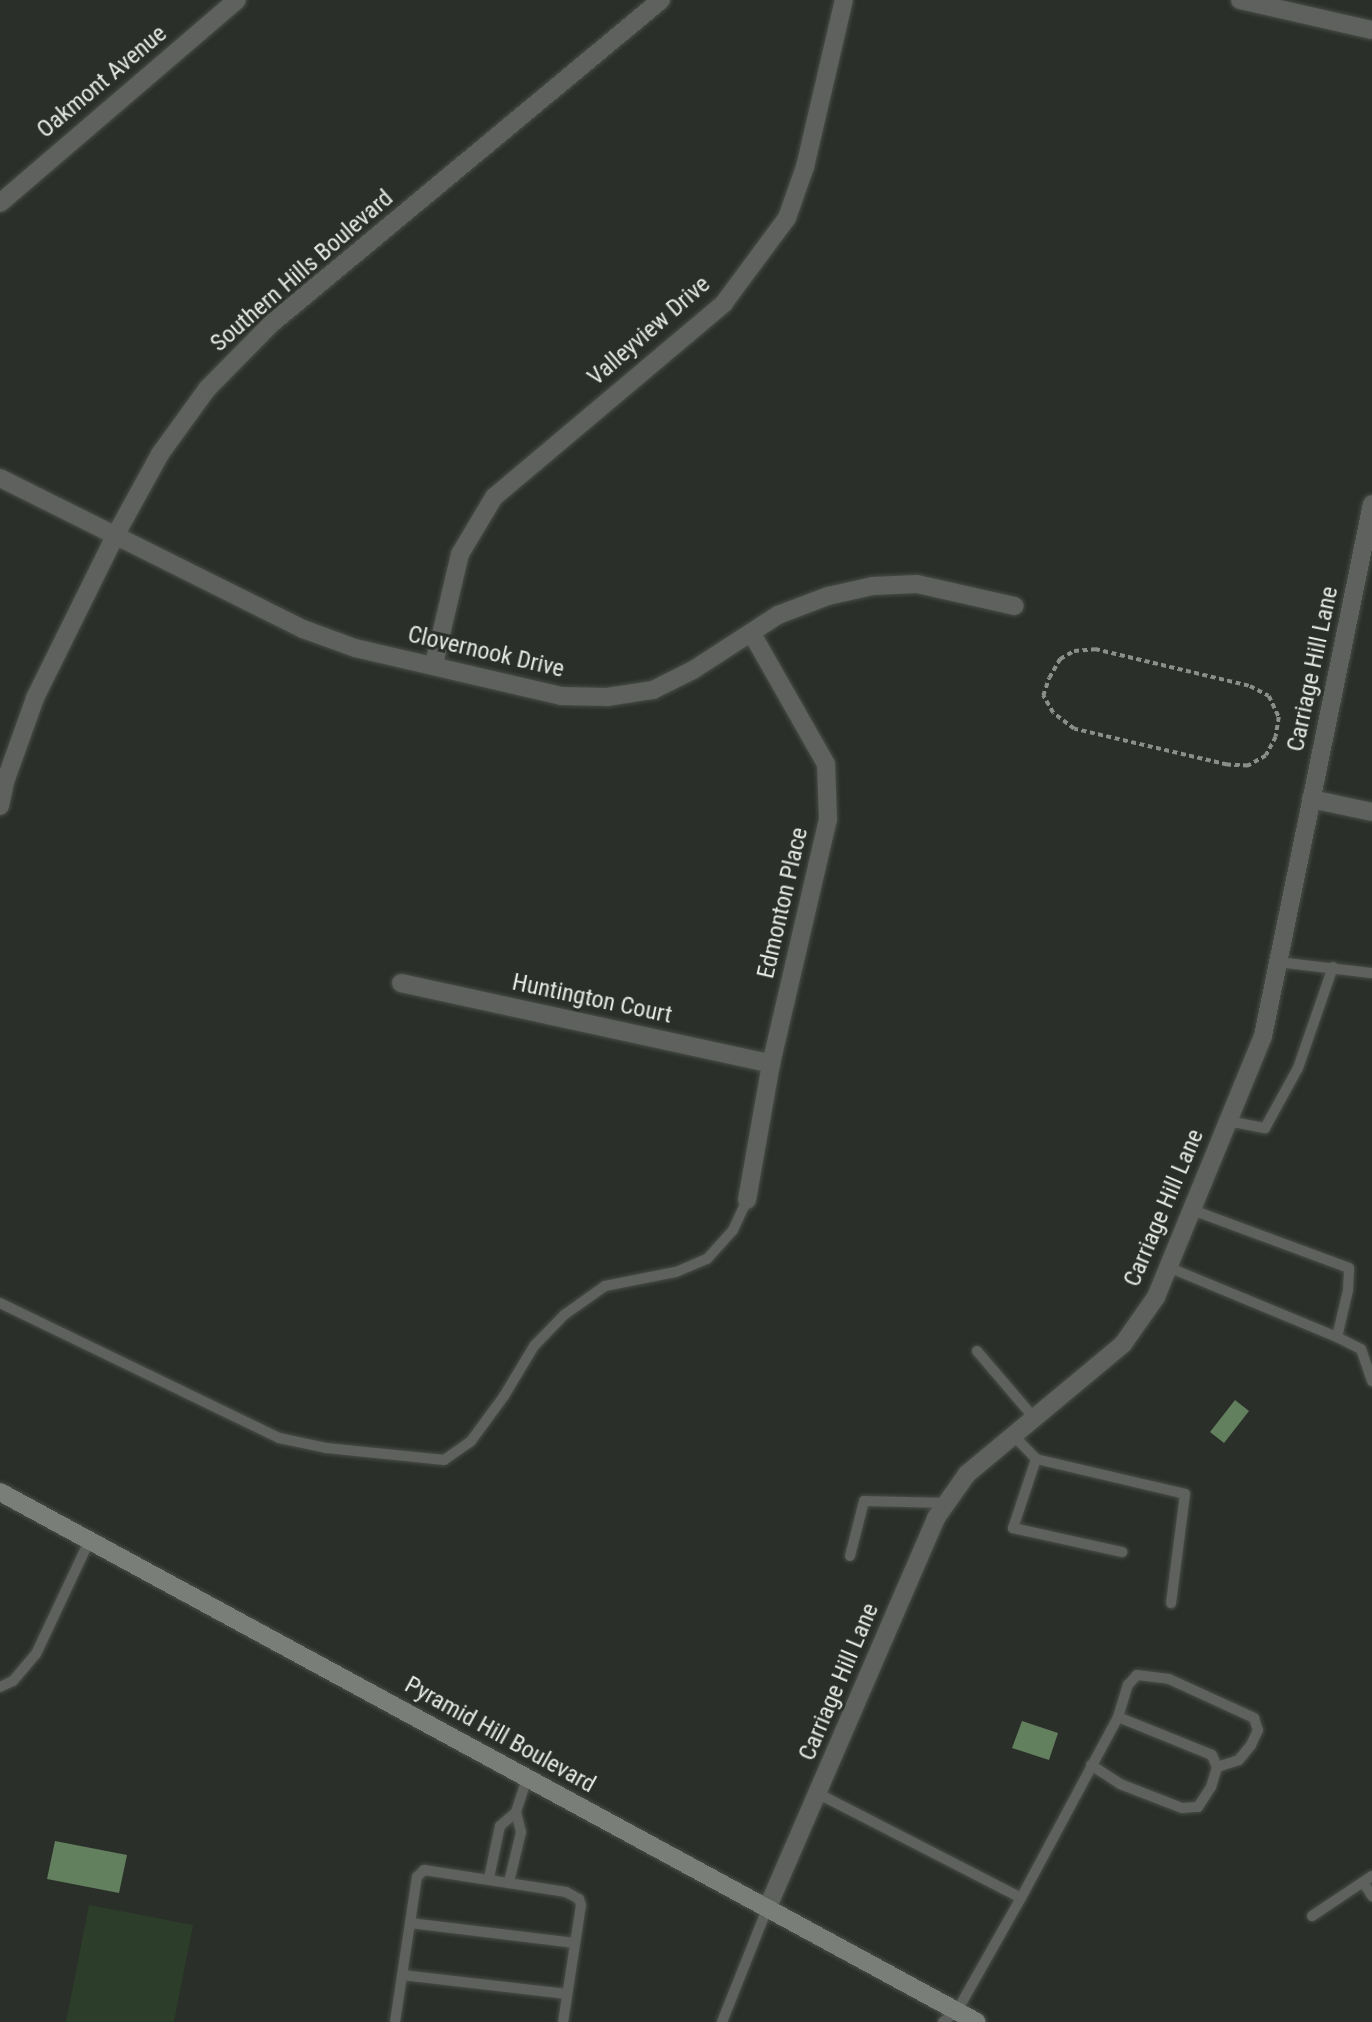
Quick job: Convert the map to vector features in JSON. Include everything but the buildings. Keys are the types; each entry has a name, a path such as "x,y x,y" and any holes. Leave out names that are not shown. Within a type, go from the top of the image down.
{"main road":[{"name":"Pyramid Hill Boulevard","path":"0,1492 767,1909 950,2016 977,2022"}],"street":[{"name":"Oakmont Avenue","path":"0,203 237,0"},
{"name":"Southern Hills Boulevard","path":"0,806 5,782 35,698 115,536 160,454 207,389 271,324 661,0"},
{"name":"Valleyview Drive","path":"434,664 460,554 494,497 724,303 788,218 805,167 844,0"},
{"path":"1240,0 1372,30"},
{"name":"Clovernook Drive","path":"0,478 303,629 355,648 434,664 561,696 607,696 653,690 692,670 778,615 828,596 873,586 917,584 1015,607"},
{"name":"Carriage Hill Lane","path":"767,1909 936,1518 967,1474 1123,1344 1156,1297 1263,1036 1372,504"},
{"name":"Edmonton Place","path":"747,1200 771,1064 828,820 826,764 752,634"},
{"path":"1311,799 1372,812"},
{"name":"Huntington Court","path":"401,983 771,1064"}],"lane":[{"path":"1278,962 1372,973"},
{"path":"1228,1121 1265,1128 1297,1068 1333,967"},
{"path":"0,1303 279,1438 326,1448 444,1460 471,1441 504,1396 534,1346 564,1315 605,1286 676,1272 707,1259 733,1230 747,1200"},
{"path":"1192,1210 1349,1268 1348,1290 1338,1337"},
{"path":"1168,1267 1361,1349 1372,1381"},
{"path":"977,1351 1035,1419"},
{"path":"1014,1436 1036,1459 1185,1494 1171,1603"},
{"path":"1036,1459 1013,1528 1122,1552"},
{"path":"850,1556 864,1501 947,1503"},
{"path":"0,1687 13,1681 36,1654 90,1539"},
{"path":"950,2016 1021,1898 1118,1717 1128,1685 1137,1675 1169,1679 1254,1718 1258,1730 1251,1745 1239,1760 1217,1767"},
{"path":"1091,1765 1120,1784 1182,1808 1198,1807 1211,1787 1217,1767 1212,1755 1118,1717"},
{"path":"489,1878 500,1826 516,1812 527,1778"},
{"path":"817,1793 1021,1898"},
{"path":"509,1882 521,1832 516,1812"},
{"path":"395,2022 419,1872 433,1870 566,1892 579,1899 563,2022"},
{"path":"1312,1916 1367,1879 1372,1896"},
{"path":"722,2022 767,1909"},
{"path":"410,1923 575,1943"},
{"path":"402,1975 567,1994"}],"path":[{"path":"1094,649 1250,686 1269,696 1279,717 1276,737 1266,756 1248,766 1227,765 1074,729 1053,713 1043,696 1059,659 1073,651 1094,649"}],"shaded area":[{"path":"1235,1400 1249,1411 1224,1443 1210,1432"},
{"path":"1022,1721 1058,1733 1049,1760 1012,1748"},
{"path":"55,1841 127,1855 119,1893 47,1879"},
{"path":"89,1905 193,1925 174,2022 66,2022"}]}
